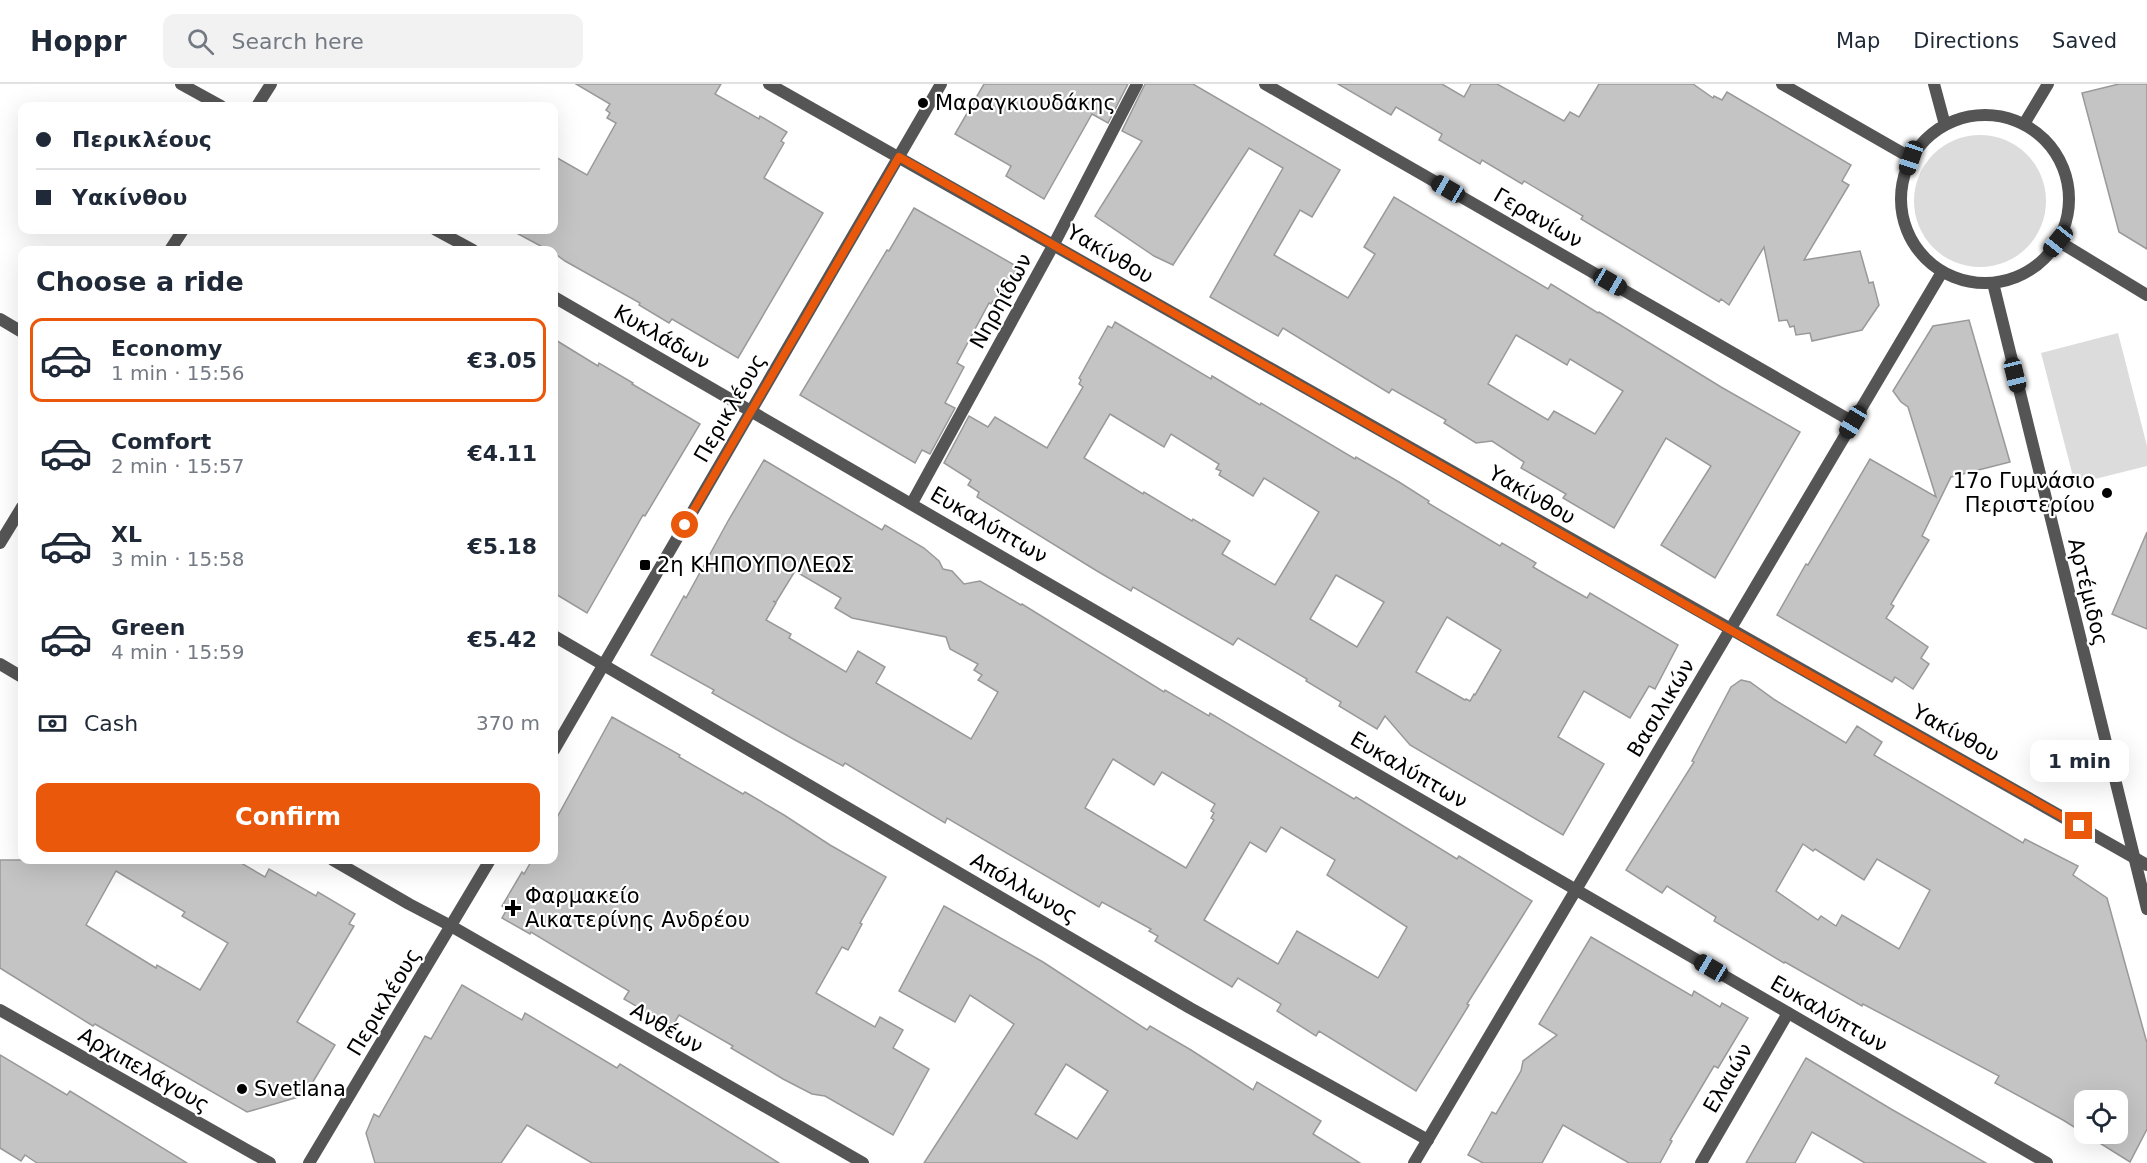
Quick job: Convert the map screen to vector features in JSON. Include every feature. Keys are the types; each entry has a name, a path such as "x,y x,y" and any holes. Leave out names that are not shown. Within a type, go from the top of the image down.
{"street":[{"path":"181,84 214,102"},
{"path":"260,102 271,84"},
{"name":"Υακίνθου","path":"769,84 2147,865"},
{"name":"Περικλέους","path":"558,743 941,84"},
{"name":"Νηρηίδων","path":"912,503 1054,244 1137,84"},
{"name":"Γερανίων","path":"1265,84 1853,422"},
{"path":"1782,84 1911,158"},
{"path":"1934,84 1945,125"},
{"path":"2024,124 2048,84"},
{"path":"1984,115 2005,117 2024,124 2042,138 2057,155 2066,176 2069,198 2066,221 2058,241 2041,262 2019,277 1993,284 1967,282 1942,272 1922,256 1908,234 1901,208 1903,183 1911,158 1926,139 1945,125 1964,117 1984,115"},
{"path":"443,234 466,246"},
{"path":"2058,241 2147,295"},
{"name":"Βασιλικών","path":"1414,1163 1942,272"},
{"name":"Αρτέμιδος","path":"1993,284 2147,909"},
{"name":"Κυκλάδων","path":"558,299 752,410"},
{"path":"0,319 18,330"},
{"name":"Ευκαλύπτων","path":"752,410 2046,1163"},
{"path":"0,543 18,514"},
{"name":"Απόλλωνος","path":"558,638 1190,1008 1428,1140"},
{"path":"0,664 18,675"},
{"name":"Ανθέων","path":"340,864 863,1163"},
{"name":"Περικλέους","path":"309,1163 488,864"},
{"name":"Αρχιπελάγους","path":"0,1010 270,1163"},
{"name":"Ελαιών","path":"1701,1163 1788,1013"}],"shaded area":[{"path":"1980,135 2005,140 2026,155 2041,176 2046,201 2041,226 2026,247 2005,262 1980,267 1955,262 1934,247 1919,226 1914,201 1919,176 1934,155 1955,140"},
{"path":"2118,333 2147,446 2147,466 2075,484 2041,353"}],"building":[{"path":"576,84 721,84 715,94 787,132 781,141 784,143 764,178 823,213 738,358 672,319 669,323 639,305 640,303 565,261 558,256 558,246 541,246 518,234 558,234 558,158 587,175 616,123 607,118 610,113 606,110 610,104"},
{"path":"984,84 1128,84 1108,123 1092,114 1044,199 1006,176 1011,166 955,134"},
{"path":"1145,84 1193,84 1340,170 1312,217 1300,210 1274,255 1348,298 1375,254 1364,247 1394,197 1548,289 1551,284 1800,432 1715,578 1661,545 1711,466 1666,438 1614,528 1563,498 1566,494 1521,468 1524,462 1492,441 1476,443 1444,423 1446,420 1392,389 1389,393 1283,328 1278,336 1210,297 1283,168 1249,148 1173,265 1154,256 1095,216 1142,141 1122,131","holes":["1516,335 1567,365 1570,359 1623,391 1595,434 1554,411 1548,420 1488,384"]},
{"path":"1338,84 1442,84 1464,97 1471,84 1497,84 1564,121 1570,112 1579,117 1599,84 1693,84 1713,98 1714,96 1722,100 1727,92 1851,165 1842,181 1849,185 1804,260 1860,251 1869,283 1873,282 1879,305 1862,330 1812,341 1810,333 1796,335 1794,326 1790,327 1787,320 1779,321 1764,247 1729,305 1721,299 1719,302 1581,219 1583,216 1524,181 1522,184 1482,160 1480,164 1439,140 1442,134 1396,107 1391,115"},
{"path":"2119,84 2147,84 2147,249 2119,232 2082,93"},
{"path":"914,208 1018,267 997,304 993,301 989,303 957,363 964,367 945,403 955,408 930,454 922,450 915,463 800,395"},
{"path":"1969,320 2010,462 1951,477 1922,536 1929,540 1891,604 1894,606 1886,618 1928,647 1921,658 1929,664 1913,689 1895,677 1892,682 1777,615 1870,459 1936,497 1908,407 1893,391 1933,326"},
{"path":"1115,322 1211,379 1212,376 1260,405 1261,403 1355,459 1356,457 1399,482 1429,501 1428,503 1500,546 1502,543 1536,563 1533,567 1564,585 1587,598 1590,593 1678,645 1655,689 1649,686 1630,718 1584,691 1558,737 1604,764 1563,835 1410,745 1385,716 1377,729 1339,706 1341,702 1306,681 1307,679 1238,638 1233,645 1133,587 1131,591 1097,571 977,497 979,492 968,485 971,480 944,463 969,416 988,427 995,417 1047,448 1083,387 1079,384 1081,380 1079,378 1108,326 1112,328","holes":["1110,414 1164,447 1171,434 1219,464 1216,469 1221,471 1219,475 1253,496 1264,478 1319,512 1275,585 1222,554 1230,541 1144,492 1143,494 1084,458","1336,575 1384,602 1357,647 1310,619","1447,617 1501,650 1470,701 1416,672"]},
{"path":"558,341 598,366 599,363 700,424 645,516 643,515 587,613 558,595"},
{"path":"764,460 882,530 885,525 924,548 939,561 943,569 952,571 964,584 980,581 1022,604 1164,692 1165,690 1209,716 1210,713 1354,799 1356,797 1457,859 1459,856 1532,901 1467,1004 1469,1005 1416,1091 1319,1031 1316,1036 1277,1011 1281,1004 1238,978 1232,987 1155,941 1158,936 1149,931 1151,929 1102,902 1099,907 947,818 945,823 845,763 843,766 712,693 714,690 651,655 684,596 686,598","holes":["795,571 841,598 835,608 852,618 946,637 950,649 978,664 974,670 982,675 978,680 998,692 971,739 876,683 885,667 858,651 846,672 789,638 791,634 766,620 776,603 773,601 776,602","1113,759 1154,785 1162,772 1215,804 1211,811 1214,813 1211,818 1214,820 1186,868 1085,808","1281,827 1335,860 1327,875 1407,927 1378,978 1297,931 1278,964 1204,920 1250,842 1266,852"]},
{"path":"2147,532 2147,629 2112,614"},
{"path":"1741,680 1750,682 1846,743 1857,726 1882,742 1874,755 2023,843 2025,839 2078,866 2073,875 2107,898 2147,1043 2147,1129 2130,1162 2101,1144 2128,1144 2128,1090 2074,1090 2074,1127 1995,1083 1999,1076 1784,963 1714,921 1716,917 1667,886 1662,893 1626,870 1694,762 1692,761 1731,687","holes":["1803,844 1813,851 1815,849 1864,880 1877,859 1930,890 1899,949 1842,915 1836,926 1821,916 1818,920 1776,891"]},
{"path":"612,717 743,794 745,792 886,877 860,923 862,924 848,950 842,947 816,993 875,1027 880,1017 903,1030 893,1048 929,1069 893,1135 825,1096 812,1094 783,1079 731,1048 733,1046 679,1015 672,1027 624,999 629,991 531,932 530,934 502,918 507,909 502,906 522,872 524,874 530,864 558,864 558,816"},
{"path":"0,860 18,860 18,864 243,864 265,877 269,869 316,896 318,892 355,914 349,924 354,926 297,1022 335,1045 305,1095 247,1112 95,1024 93,1026 0,968","holes":["116,871 185,912 182,916 228,943 200,990 157,965 156,968 86,925"]},
{"path":"944,906 1043,962 1147,1030 1150,1026 1253,1090 1257,1082 1321,1121 1313,1134 1360,1163 924,1163 1014,1024 970,995 955,1022 899,991","holes":["1066,1064 1108,1091 1077,1139 1035,1114"]},
{"path":"1591,937 1692,996 1694,991 1720,1007 1722,1003 1748,1018 1718,1068 1714,1066 1670,1140 1672,1141 1660,1163 1629,1163 1563,1125 1542,1163 1483,1163 1468,1155 1492,1112 1496,1114 1521,1071 1523,1061 1557,1035 1539,1024"},
{"path":"462,985 522,1020 525,1013 617,1068 620,1064 779,1163 592,1163 527,1125 501,1163 375,1163 366,1133 374,1114 379,1117 425,1036 431,1039"},
{"path":"0,1055 67,1095 70,1091 187,1163 37,1163 25,1155 21,1161 0,1148"},
{"path":"1806,1058 1986,1163 1865,1163 1812,1132 1795,1163 1746,1163"}],"place":[{"name":"Μαραγκιουδάκης","path":"923,103"},
{"name":"17ο Γυμνάσιο Περιστερίου","path":"2107,493"},
{"name":"2η ΚΗΠΟΥΠΟΛΕΩΣ","path":"645,565"},
{"name":"Φαρμακείο Αικατερίνης Ανδρέου","path":"513,908"},
{"name":"Svetlana","path":"242,1089"}],"route":[{"path":"685,525 899,157 2079,826"}]}
